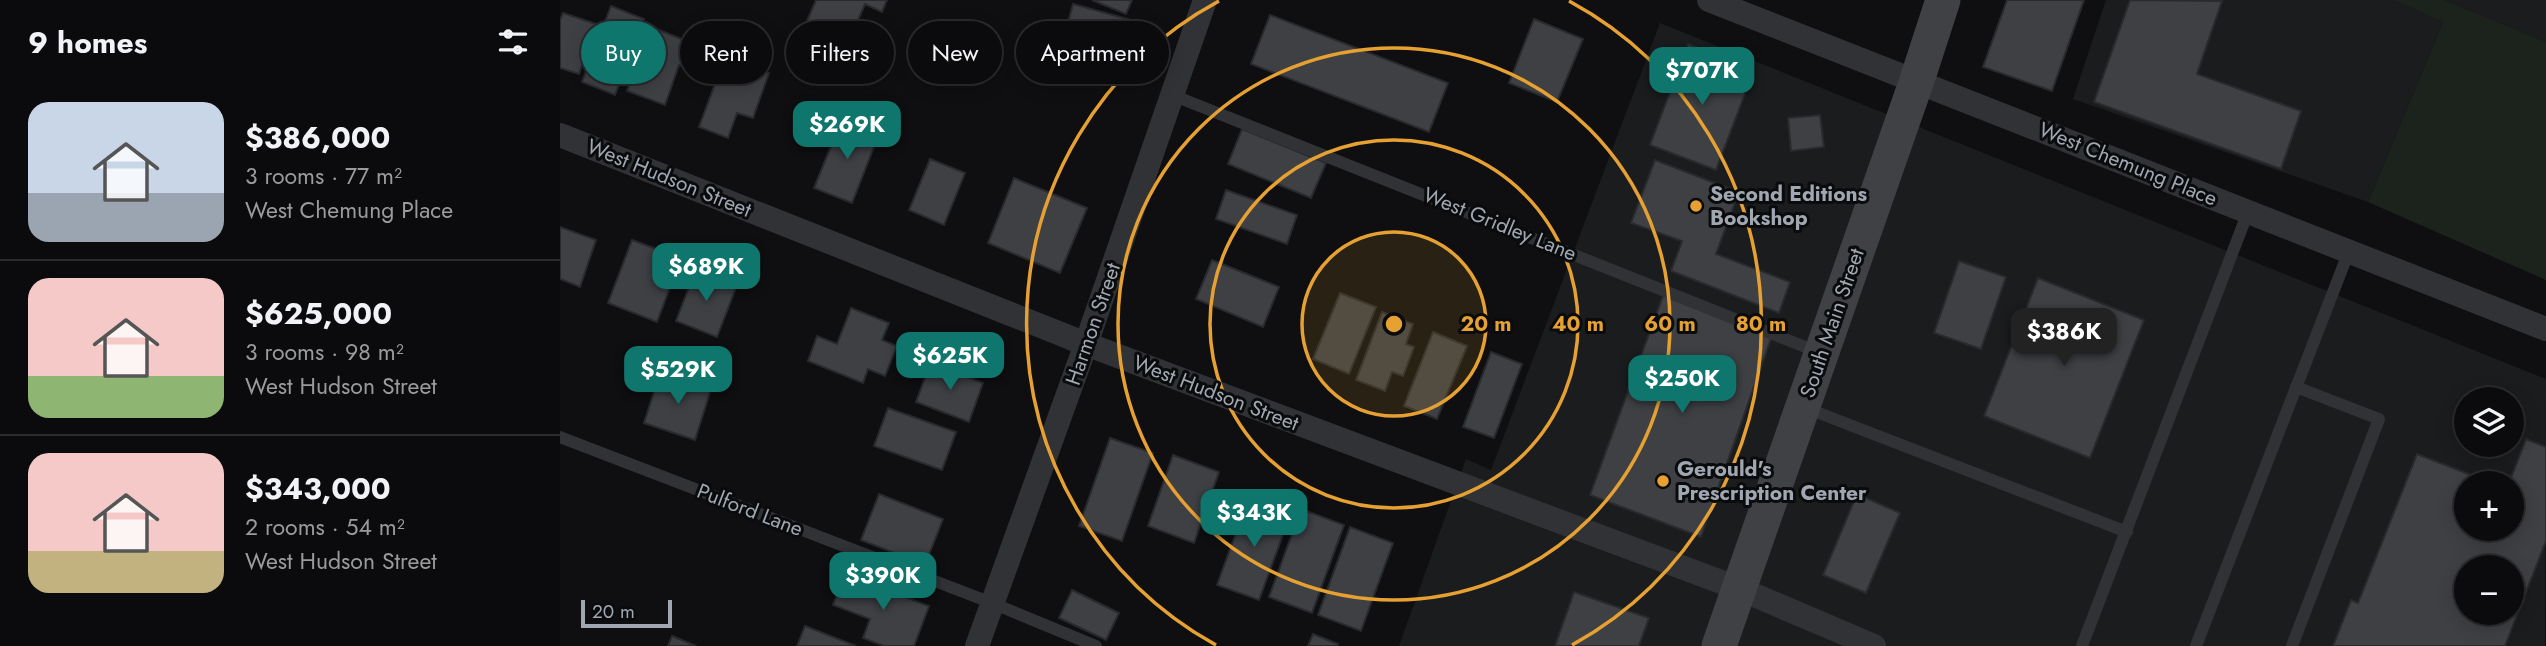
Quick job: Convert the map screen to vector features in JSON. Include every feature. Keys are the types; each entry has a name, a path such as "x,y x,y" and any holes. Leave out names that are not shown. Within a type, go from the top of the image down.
{"main road":[{"name":"South Main Street","path":"1719,646 1943,0"}],"street":[{"name":"Harmon Street","path":"977,646 1086,344 1205,0"},
{"name":"West Chemung Place","path":"1709,0 2546,329"},
{"name":"West Hudson Street","path":"560,135 1086,344 1740,589 1874,646"}],"lane":[{"name":"West Gridley Lane","path":"1172,95 1818,350 1819,360"},
{"path":"2082,646 2248,212"},
{"path":"2196,646 2349,251"},
{"path":"2292,646 2379,419 2296,387"},
{"path":"1802,407 2127,531"},
{"name":"Pulford Lane","path":"560,437 992,603 1096,646"}],"shaded area":[{"path":"2106,0 2393,0 2443,22 2368,202 2073,99"},
{"path":"2393,0 2444,0 2546,42 2546,280 2368,202 2443,22"},
{"path":"2444,0 2546,0 2546,42"},
{"path":"1660,23 2546,379 2545,646 1399,646 1466,459 1491,470"}],"building":[{"path":"816,0 887,0 882,12 865,4 858,21 807,21"},
{"path":"1092,0 1132,0 1126,14"},
{"path":"2007,0 2084,0 2052,91 1983,67"},
{"path":"2130,0 2222,1 2197,74 2301,111 2281,169 2094,102"},
{"path":"1073,4 1131,20 1131,21 1068,21"},
{"path":"611,6 644,19 643,21 605,21"},
{"path":"563,13 587,21 581,21 579,74 560,68 560,20"},
{"path":"1270,15 1448,83 1429,132 1251,64"},
{"path":"1534,19 1583,39 1557,102 1509,83"},
{"path":"666,33 680,38 680,65 665,105 627,91 630,84 666,84"},
{"path":"1688,44 1754,70 1716,170 1650,145"},
{"path":"587,84 619,84 615,95"},
{"path":"715,84 765,84 753,118 737,113 728,138 699,127"},
{"path":"1820,115 1824,147 1791,151 1788,118"},
{"path":"842,119 879,134 852,203 814,188"},
{"path":"1242,129 1326,163 1311,198 1228,164"},
{"path":"930,159 965,173 944,225 909,210"},
{"path":"1655,160 1739,192 1716,254 1790,282 1779,313 1671,271 1682,241 1631,223"},
{"path":"1014,178 1087,208 1060,273 988,243"},
{"path":"1226,190 1297,215 1287,244 1216,219"},
{"path":"560,227 596,240 580,287 560,279"},
{"path":"632,240 681,258 657,322 608,303"},
{"path":"1212,260 1279,287 1263,327 1196,299"},
{"path":"1959,261 2006,277 1981,349 1934,333"},
{"path":"696,269 737,285 717,337 676,321"},
{"path":"2038,278 2144,320 2090,458 1984,416"},
{"path":"1340,293 1376,307 1349,374 1313,359"},
{"path":"1664,293 1773,333 1701,537 1590,495"},
{"path":"851,308 889,323 882,340 897,346 885,376 868,369 863,383 808,361 817,336 837,344"},
{"path":"1382,312 1413,324 1406,344 1414,347 1403,376 1392,372 1385,391 1356,380"},
{"path":"1433,332 1467,346 1437,419 1404,406"},
{"path":"1491,352 1522,364 1494,438 1463,427"},
{"path":"931,362 983,383 969,422 916,402"},
{"path":"660,373 711,389 695,440 644,423"},
{"path":"888,408 956,432 942,470 874,446"},
{"path":"1110,438 1153,453 1122,541 1079,526"},
{"path":"2526,439 2546,447 2546,541 2524,597 2524,555 2454,555 2454,625 2513,625 2505,646 2333,646 2351,600 2358,603 2417,454 2461,471 2454,471 2454,541 2524,541 2524,471 2514,471 2519,457 2524,457"},
{"path":"1173,455 1219,472 1194,543 1148,526"},
{"path":"879,494 943,519 925,565 861,540"},
{"path":"1857,494 1900,513 1866,593 1823,575"},
{"path":"1249,497 1291,513 1259,600 1217,585"},
{"path":"1301,509 1344,525 1312,613 1269,597"},
{"path":"1350,527 1393,543 1361,631 1318,615"},
{"path":"845,574 929,606 914,646 884,646 863,638 870,619 833,605"},
{"path":"1072,590 1119,613 1106,640 1059,618"},
{"path":"1574,592 1649,618 1639,646 1555,646"},
{"path":"805,626 856,646 797,646"},
{"path":"1313,634 1338,644 1308,646"},
{"path":"672,636 696,646 668,646"}],"place":[{"name":"Second Editions Bookshop","path":"1696,206"},
{"name":"Gerould's Prescription Center","path":"1663,481"}]}
